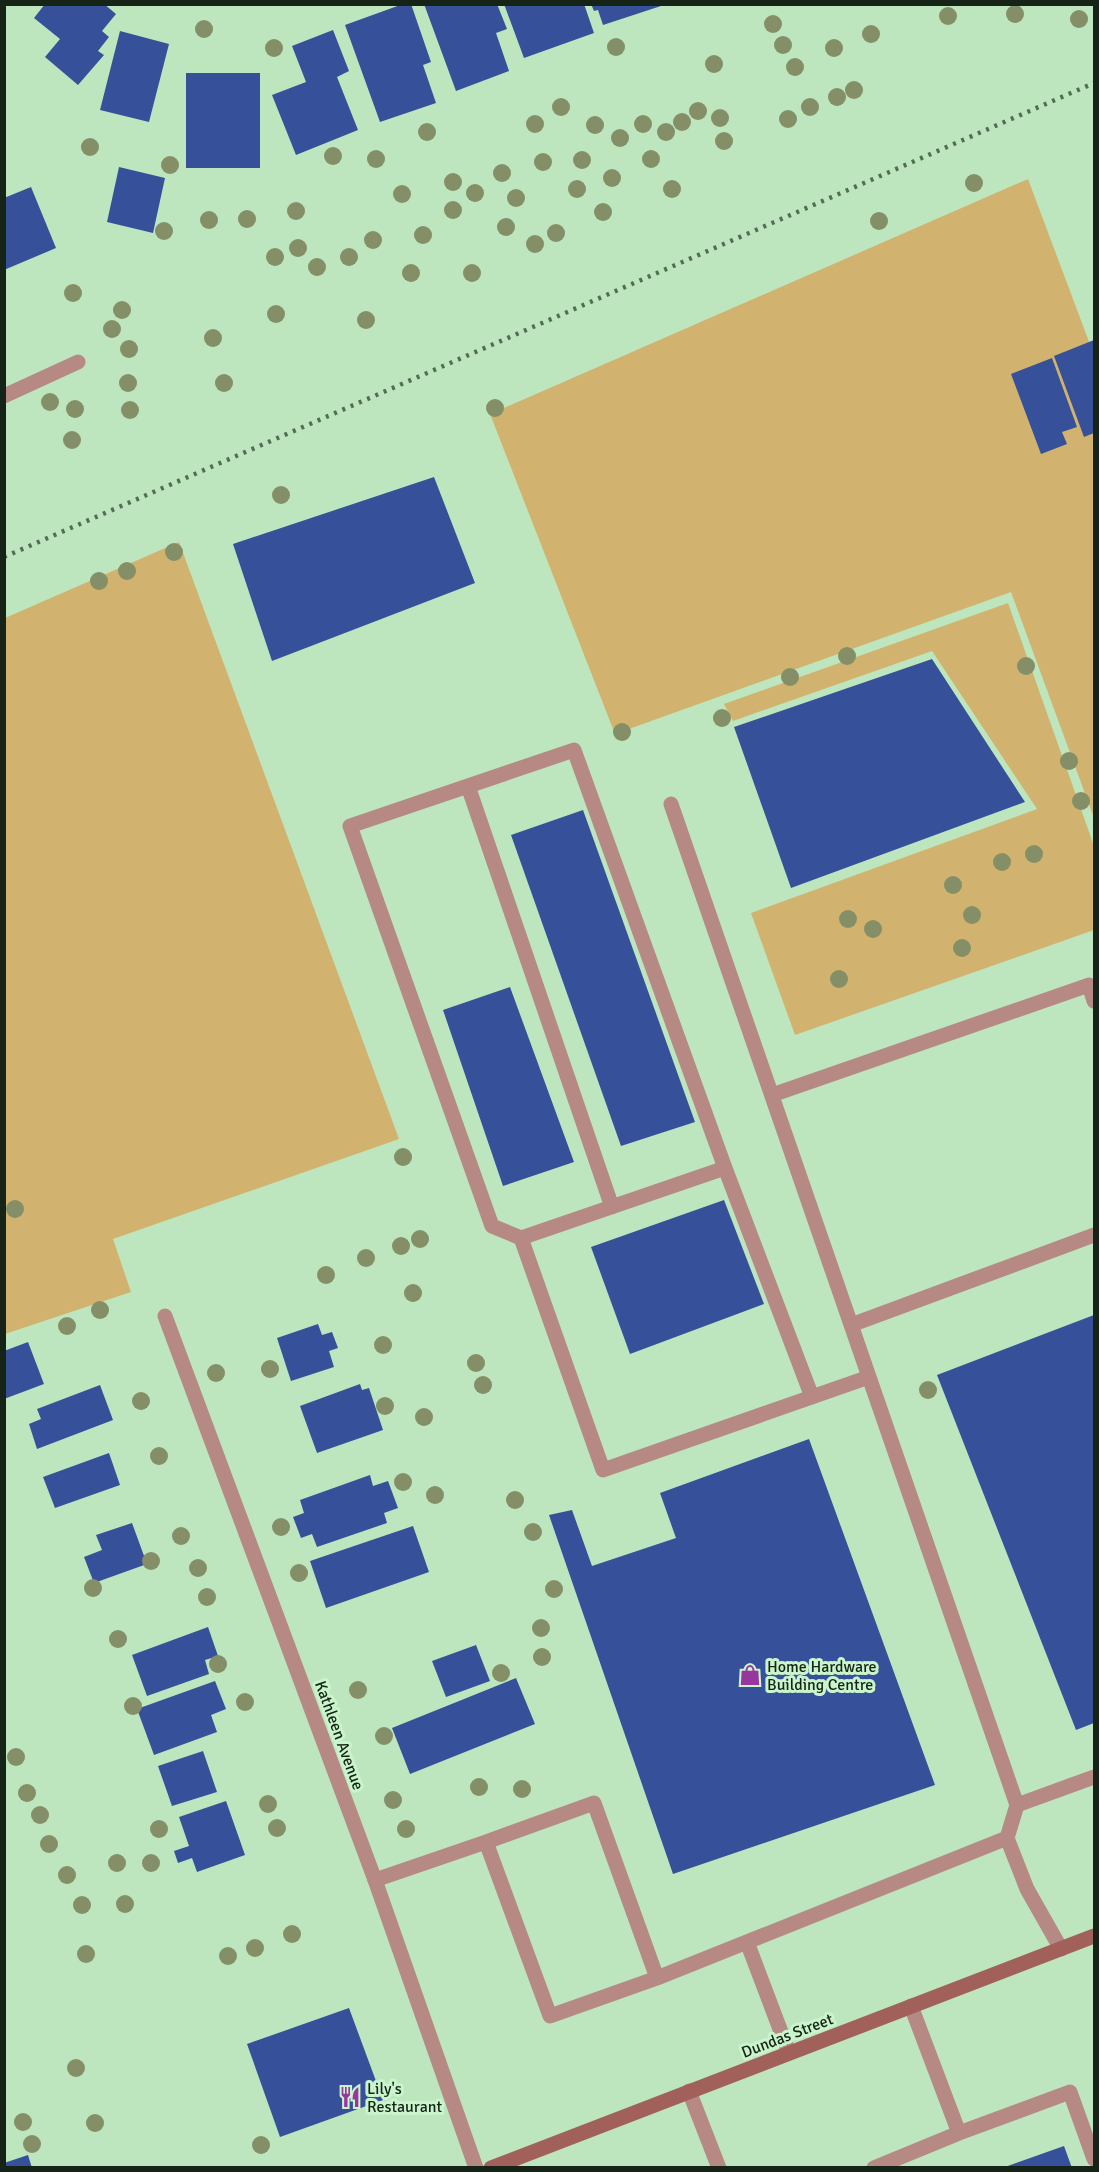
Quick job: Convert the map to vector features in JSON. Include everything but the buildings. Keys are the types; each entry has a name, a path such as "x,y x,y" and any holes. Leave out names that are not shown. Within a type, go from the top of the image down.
{"main road":[{"name":"Dundas Street","path":"491,2168 1095,1936"}],"street":[{"path":"4,396 78,362"},
{"path":"725,1168 521,1238 492,1226 350,825 574,750 725,1168 812,1397"},
{"path":"468,786 612,1207"},
{"path":"671,804 1017,1805 1007,1838 1027,1889 1061,1948"},
{"path":"772,1095 1089,985 1095,1001"},
{"path":"851,1325 1095,1234"},
{"path":"521,1238 603,1470 869,1377"},
{"name":"Kathleen Avenue","path":"165,1316 375,1880 476,2168"},
{"path":"1017,1805 1095,1777"},
{"path":"375,1880 594,1803 657,1978"},
{"path":"486,1842 550,2016 657,1978 1007,1838"},
{"path":"747,1942 789,2053"},
{"path":"911,2006 960,2133"},
{"path":"689,2091 719,2168"},
{"path":"874,2168 1070,2092 1095,2159"}],"shaded area":[{"path":"1028,179 1094,355 1094,818 1011,592 615,734 490,414"},
{"path":"179,542 399,1139 113,1239 131,1292 5,1334 5,618"},
{"path":"1008,603 1094,846 1094,930 795,1035 751,913 1037,809 932,651 733,721 724,704"}],"railway":[{"path":"4,557 1094,83"}],"place":[{"name":"Home Hardware Building Centre","path":"750,1675"},
{"name":"Lily's Restaurant","path":"350,2097"}]}
